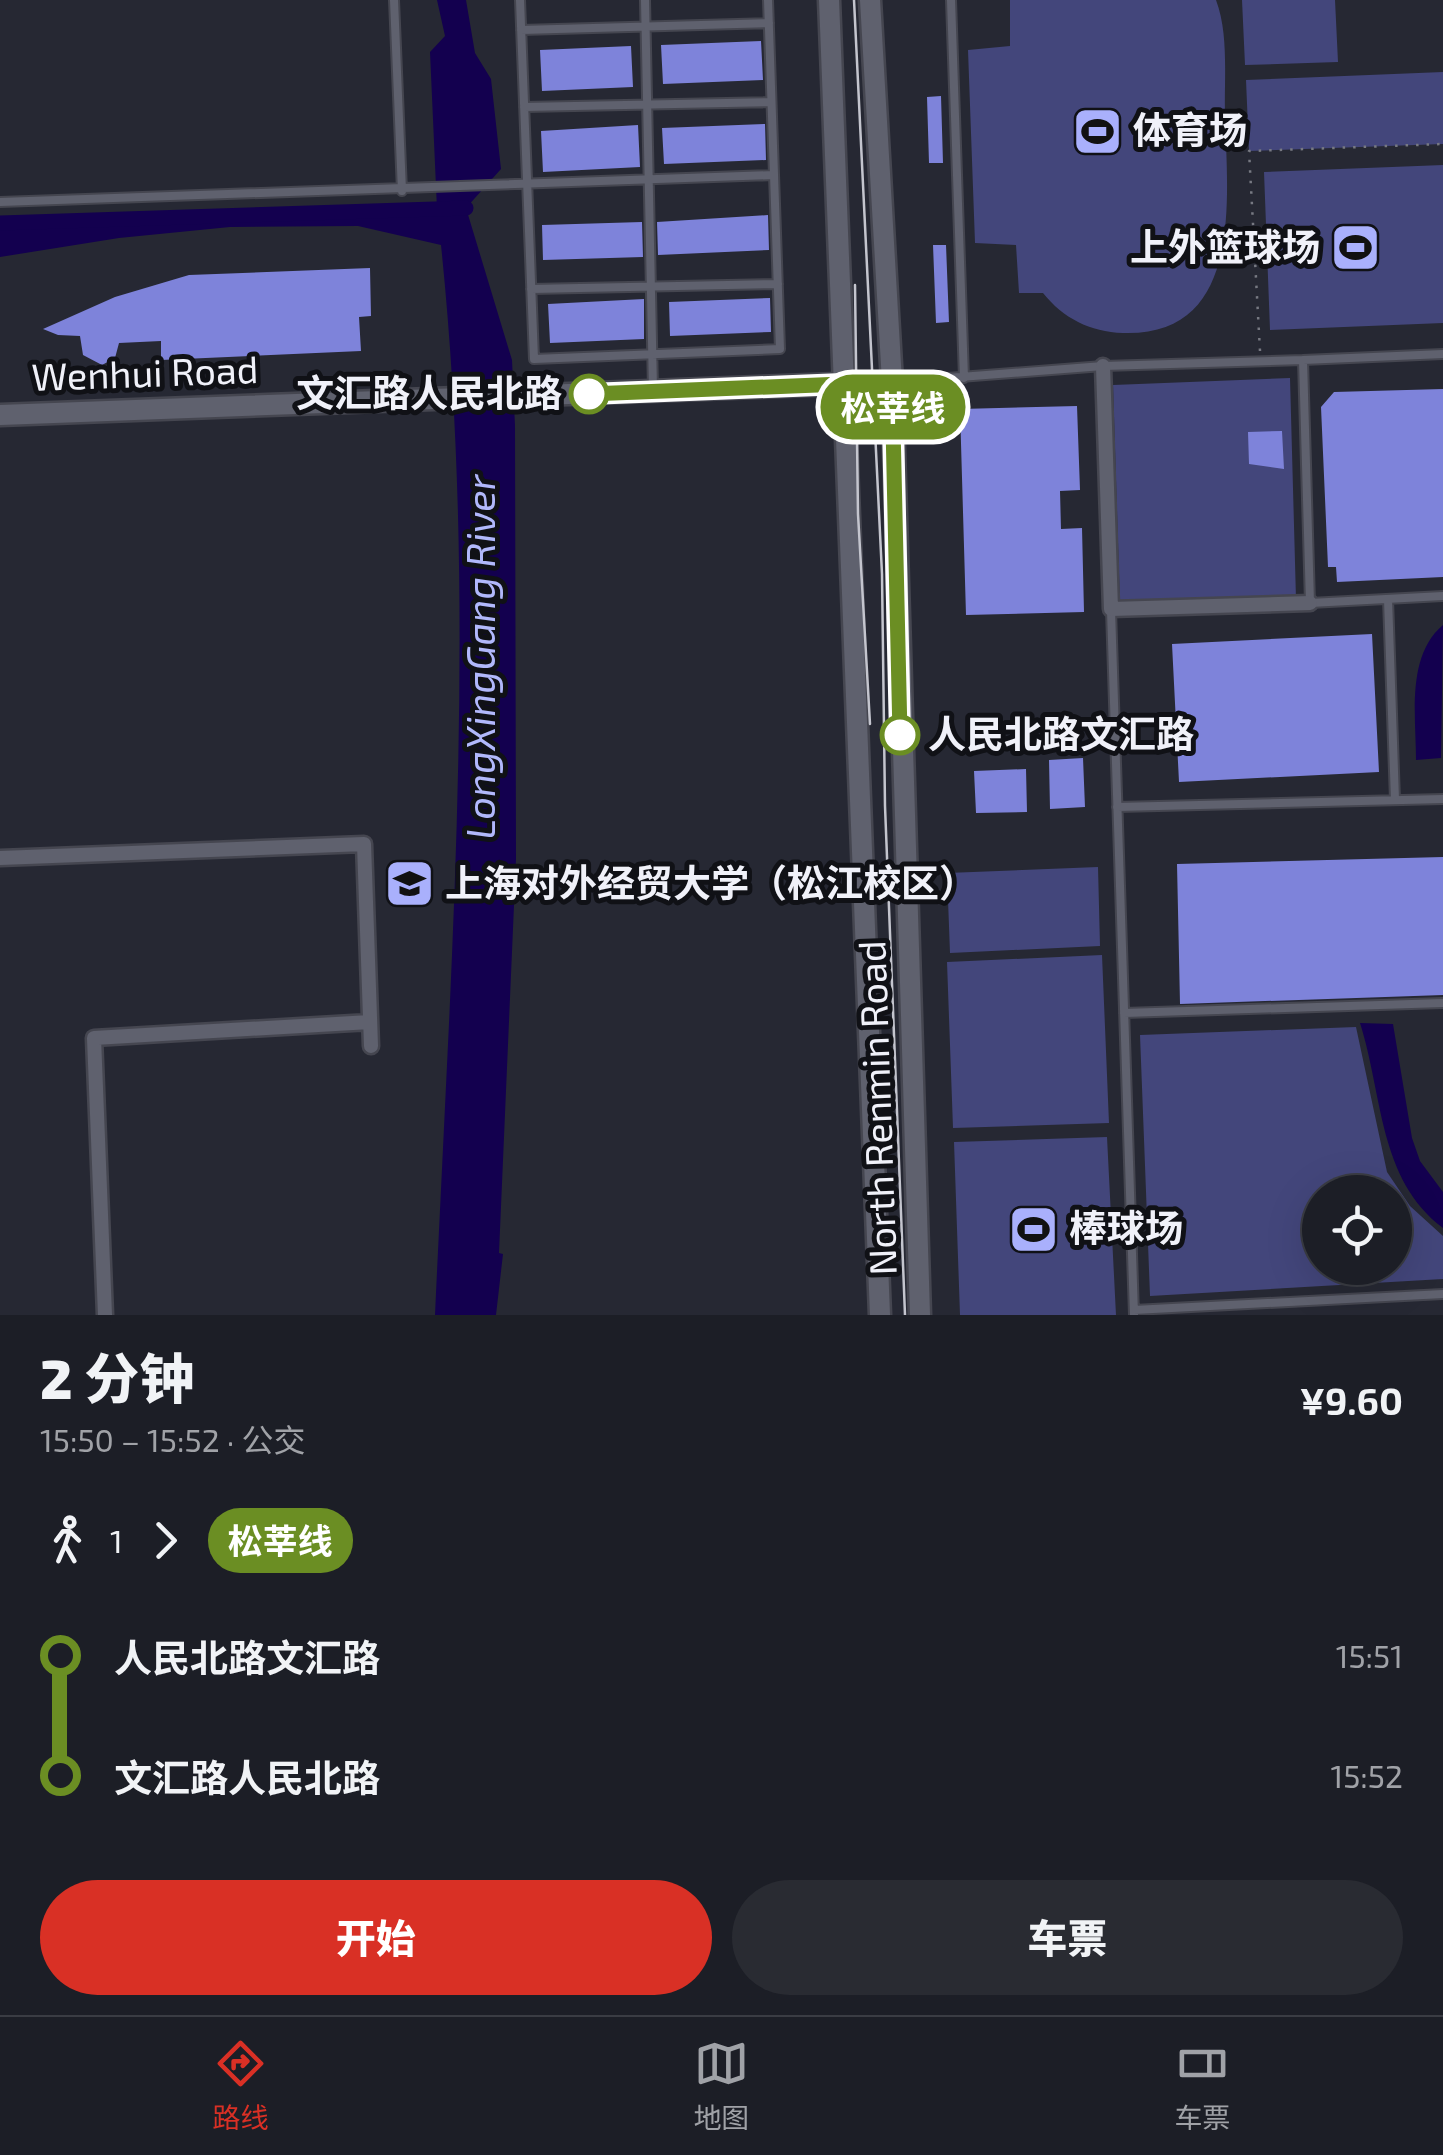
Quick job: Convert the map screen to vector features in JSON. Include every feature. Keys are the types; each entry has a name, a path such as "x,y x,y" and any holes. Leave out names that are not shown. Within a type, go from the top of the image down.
{"main road":[{"name":"North Renmin Road","path":"829,0 880,1315"},
{"name":"North Renmin Road","path":"870,0 892,382 920,1315"},
{"name":"Wenhui Road","path":"0,415 892,382"}],"street":[{"path":"1104,366 1111,608 1310,602"},
{"path":"0,858 364,844 371,1046"},
{"path":"105,1315 94,1038 370,1022"}],"lane":[{"path":"394,0 402,192"},
{"path":"520,0 534,359 780,349 768,0"},
{"path":"645,0 653,391"},
{"path":"951,0 964,378"},
{"path":"521,30 769,24"},
{"path":"524,107 770,102"},
{"path":"0,202 402,192 431,187 774,175"},
{"path":"531,289 778,284"},
{"path":"892,382 1104,366 1443,354"},
{"path":"1303,360 1310,602 1443,596"},
{"path":"1388,599 1395,800"},
{"path":"1111,608 1134,1313 1443,1294"},
{"path":"1117,807 1443,799"},
{"path":"1124,1014 1443,1003"}],"path":[{"path":"1260,361 1249,152 1443,144"}],"shaded area":[{"name":"体育场","path":"1010,0 1216,0 1225,57 1226,221 1209,287 1191,312 1162,328 1123,333 1078,322 1043,293 1019,293 1016,245 975,243 968,50 1010,46"},
{"path":"1242,0 1335,0 1338,62 1245,65"},
{"path":"1443,72 1443,144 1249,151 1246,80"},
{"name":"上外篮球场","path":"1443,165 1443,323 1270,330 1264,172"},
{"path":"1290,378 1296,599 1120,605 1113,385"},
{"path":"1098,867 1100,946 950,953 947,873"},
{"path":"1102,955 1109,1123 953,1128 947,962"},
{"path":"1356,1027 1389,1175 1302,1175 1302,1285 1340,1285 1150,1296 1140,1035"},
{"name":"棒球场","path":"1107,1137 1116,1315 960,1315 954,1142"},
{"path":"1412,1208 1443,1236 1443,1279 1412,1281"}],"water":[{"name":"LongXingGang River","path":"437,0 466,0 475,53 491,79 501,169 466,208 512,360 515,426 516,859 499,1253 503,1254 496,1315 435,1315 454,914 460,646 452,378 441,245 358,226 230,227 119,238 0,257 0,226 437,209 430,52 445,36"},
{"path":"1443,625 1441,758 1416,760 1418,670 1431,638"},
{"path":"1360,1023 1393,1024 1412,1138 1420,1161 1443,1192 1443,1228 1412,1194 1412,1175 1401,1175 1394,1161"}],"building":[{"path":"761,41 763,80 663,84 661,45"},
{"path":"631,46 633,87 542,91 540,50"},
{"path":"941,96 943,163 929,163 927,97"},
{"path":"765,124 766,160 664,164 662,128"},
{"path":"638,125 640,167 543,172 541,131"},
{"path":"768,215 769,250 658,255 657,222"},
{"path":"642,222 643,257 543,260 542,225"},
{"path":"933,245 946,245 949,322 936,323"},
{"path":"370,268 371,316 359,317 361,351 161,360 161,341 119,343 115,358 102,365 83,355 80,336 58,335 43,329 115,297 189,275"},
{"path":"770,298 771,332 670,336 669,302"},
{"path":"644,299 644,339 550,343 548,304"},
{"path":"1443,389 1443,577 1337,582 1336,567 1328,567 1321,407 1334,392"},
{"path":"1077,406 1080,490 1060,491 1061,529 1082,528 1084,612 966,615 960,409"},
{"path":"1282,431 1284,469 1249,464 1248,432"},
{"path":"1372,634 1379,772 1179,782 1172,644"},
{"path":"1083,758 1085,807 1050,809 1049,760"},
{"path":"1026,769 1027,812 976,813 974,771"},
{"path":"1443,857 1443,995 1180,1004 1177,864"}],"waterway":[{"path":"0,223 466,208"}],"tram line":[{"path":"854,0 882,574 885,806 905,1315"},
{"path":"855,285 858,514 870,724"}],"bus line":[{"name":"松莘线","path":"589,394 892,382 900,735"}],"place":[{"name":"体育场","path":"1098,131"},
{"name":"上外篮球场","path":"1355,248"},
{"name":"文汇路人民北路","path":"589,394"},
{"name":"人民北路文汇路","path":"900,735"},
{"name":"上海对外经贸大学（松江校区）","path":"410,884"},
{"name":"棒球场","path":"1034,1229"}]}
